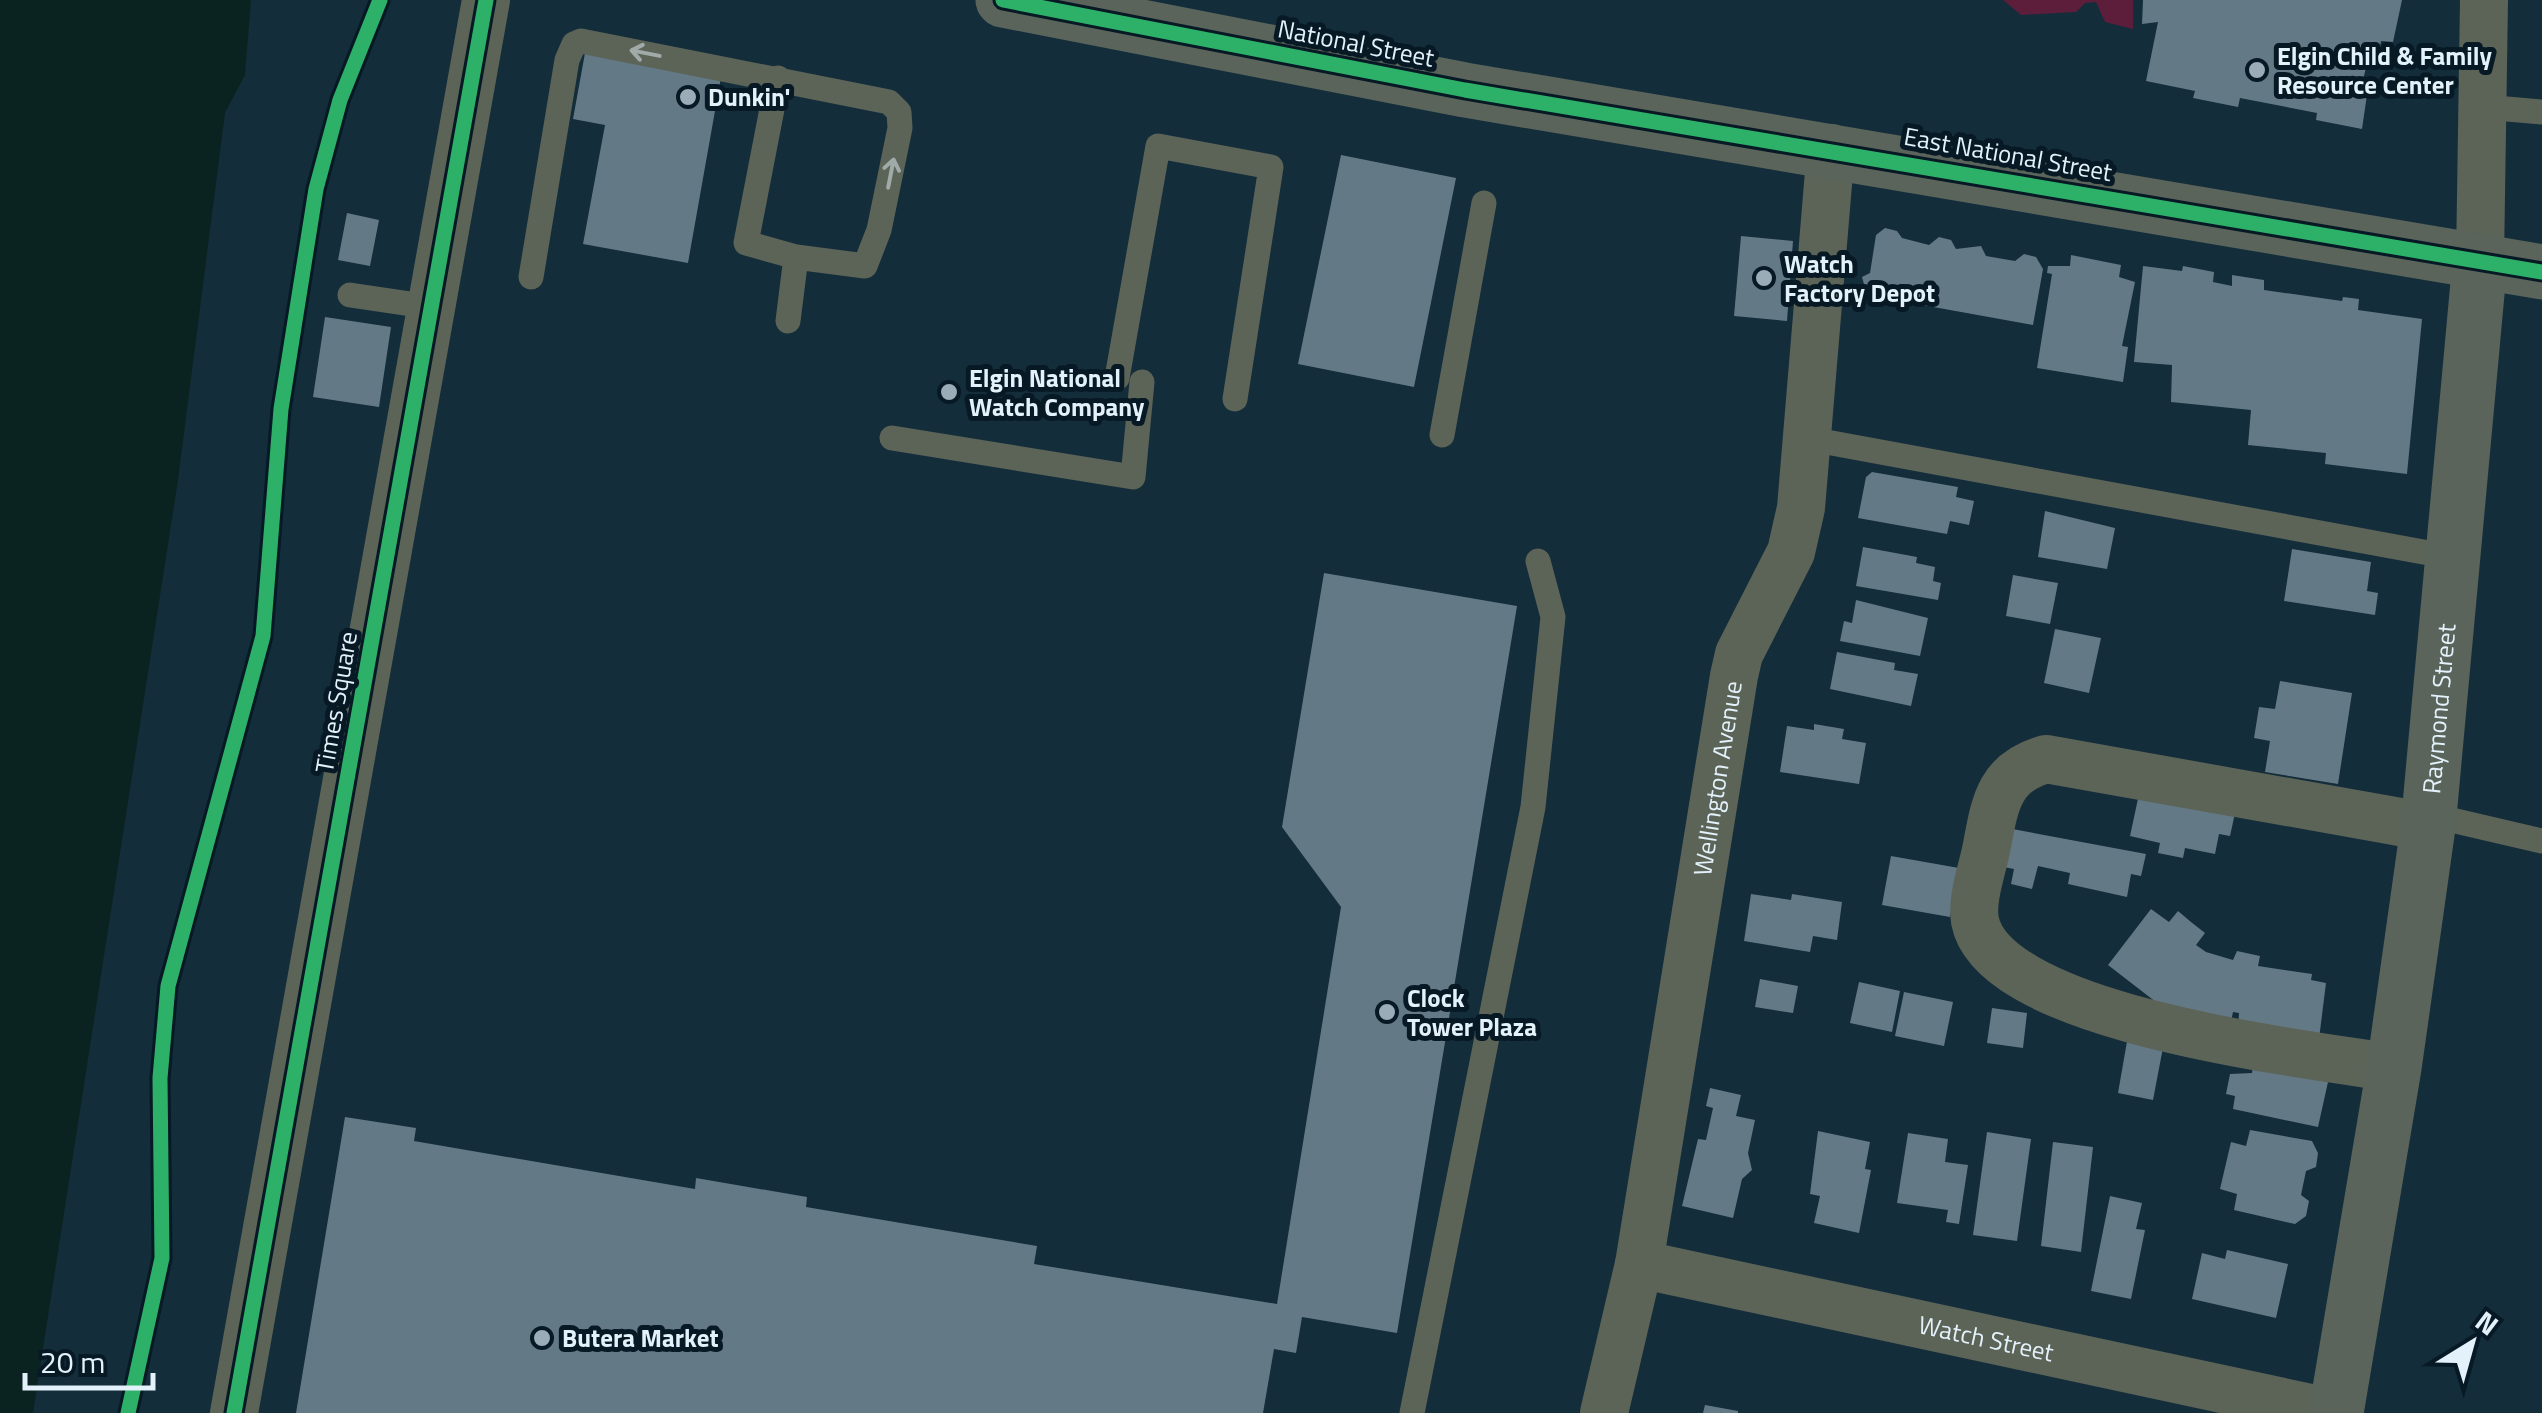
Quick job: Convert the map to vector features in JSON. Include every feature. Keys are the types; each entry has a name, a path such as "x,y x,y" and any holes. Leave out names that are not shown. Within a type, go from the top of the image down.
{"street":[{"name":"Times Square","path":"234,1413 486,0"},
{"name":"Raymond Street","path":"2335,1413 2394,1068 2429,821 2456,558 2480,261 2484,0"},
{"name":"National Street","path":"1034,3 1465,90"},
{"name":"East National Street","path":"1465,90 1830,148 2542,272"},
{"name":"Wellington Avenue","path":"1604,1413 1639,1264 1734,676 1739,654 1790,552 1810,440 1830,148"},
{"path":"2394,1068 2123,1019 2064,997 2033,984 1997,956 1978,929 1975,907 1996,795 2013,773 2046,759 2429,821"},
{"name":"Watch Street","path":"1639,1264 2335,1413"}],"lane":[{"path":"530,277 568,60 574,44 582,41 778,78 877,97 899,112 879,230 865,266 796,257 746,243 778,78"},
{"path":"2484,108 2542,112"},
{"path":"892,438 1133,477 1130,380 1158,146 1271,168 1235,399"},
{"path":"1442,435 1484,202"},
{"path":"788,321 796,257"},
{"path":"350,295 431,307"},
{"path":"1810,440 2456,558"},
{"path":"1412,1413 1534,807 1553,616 1538,561"},
{"path":"2429,821 2542,840"}],"shaded area":[{"path":"0,0 251,0 245,75 225,113 178,480 33,1413 0,1413"},
{"path":"2003,0 2133,0 2133,29 2105,22 2096,2 2085,3 2076,12 2021,15"}],"building":[{"name":"Elgin Child & Family Resource Center","path":"2143,0 2402,0 2393,42 2381,41 2380,48 2371,47 2363,80 2369,81 2362,129 2316,120 2317,113 2240,98 2238,107 2193,98 2195,91 2146,81 2158,22 2142,24"},
{"path":"585,53 721,77 688,263 583,244 605,125 573,119"},
{"path":"1341,155 1456,178 1414,387 1298,364"},
{"path":"347,213 379,220 370,266 338,260"},
{"path":"1885,228 1897,231 1902,238 1929,245 1939,237 1951,240 1956,249 1981,246 1986,256 2015,261 2024,254 2036,257 2043,269 2033,325 1867,295 1862,277 1870,273 1876,235"},
{"name":"Watch Factory Depot","path":"1741,236 1793,241 1787,321 1734,316"},
{"path":"2071,255 2121,265 2119,277 2135,282 2122,346 2128,347 2123,382 2037,368 2052,274 2047,273 2048,266 2070,266"},
{"path":"2143,266 2182,271 2183,266 2214,272 2213,282 2232,286 2232,275 2264,280 2264,290 2342,301 2343,297 2359,299 2358,310 2422,319 2407,474 2325,464 2326,453 2248,445 2251,410 2171,402 2172,365 2134,362"},
{"path":"325,317 391,327 379,407 313,397"},
{"path":"1872,472 1958,487 1956,497 1974,501 1969,525 1950,521 1947,534 1858,518 1866,477"},
{"path":"2045,511 2115,528 2107,569 2038,557"},
{"path":"1863,547 1917,557 1916,563 1935,567 1933,581 1941,583 1938,600 1856,586"},
{"path":"2292,549 2371,562 2367,591 2378,593 2375,615 2284,601"},
{"name":"Clock Tower Plaza","path":"1324,573 1517,606 1397,1333 1302,1317 1296,1353 1274,1349 1263,1413 296,1413 345,1117 416,1128 414,1141 695,1189 696,1178 807,1197 806,1207 1037,1246 1034,1264 1277,1304 1341,907 1282,827"},
{"path":"2013,575 2058,583 2050,624 2006,616"},
{"path":"1856,600 1928,618 1920,656 1840,641 1844,621 1852,623"},
{"path":"2055,629 2101,638 2089,693 2044,683"},
{"path":"1837,652 1895,663 1894,670 1918,674 1911,706 1830,689"},
{"path":"2280,681 2352,693 2338,784 2265,772 2270,741 2254,738 2259,707 2275,709"},
{"path":"1814,724 1844,729 1842,739 1866,743 1859,784 1780,772 1787,726 1814,730"},
{"path":"2142,780 2237,804 2230,836 2219,834 2215,854 2185,848 2183,858 2158,853 2160,843 2130,836"},
{"path":"2007,828 2146,854 2141,876 2131,874 2127,897 2068,884 2070,873 2038,866 2032,889 2011,884 2014,869 1998,866"},
{"path":"1891,856 1959,868 1950,917 1882,905"},
{"path":"1751,894 1791,900 1792,894 1842,902 1837,940 1813,936 1810,952 1744,941"},
{"path":"2151,909 2169,922 2178,911 2205,933 2196,945 2206,952 2233,960 2237,951 2260,956 2258,966 2312,974 2311,980 2326,983 2319,1039 2238,1030 2239,1013 2233,1012 2230,1026 2161,1006 2108,965"},
{"path":"1760,979 1798,986 1793,1013 1755,1007"},
{"path":"1859,982 1900,991 1892,1032 1850,1023"},
{"path":"1904,992 1953,1002 1944,1046 1895,1036"},
{"path":"1992,1008 2027,1013 2023,1048 1987,1043"},
{"path":"2129,1030 2165,1037 2153,1100 2118,1093"},
{"path":"2253,1066 2328,1082 2318,1127 2233,1109 2235,1096 2226,1094 2230,1074 2252,1073"},
{"path":"1710,1088 1741,1095 1736,1116 1755,1120 1748,1153 1752,1170 1742,1179 1733,1218 1682,1206 1698,1139 1706,1140 1713,1108 1706,1106"},
{"path":"2250,1130 2312,1141 2318,1153 2316,1167 2306,1171 2301,1195 2309,1201 2306,1216 2295,1224 2234,1210 2237,1194 2220,1189 2231,1142 2246,1146"},
{"path":"1818,1131 1870,1142 1865,1169 1871,1170 1859,1233 1814,1223 1820,1196 1810,1194"},
{"path":"1987,1132 2031,1139 2017,1241 1973,1235"},
{"path":"1908,1133 1948,1139 1945,1162 1968,1165 1959,1224 1946,1222 1948,1210 1897,1203"},
{"path":"2053,1142 2093,1147 2081,1252 2041,1246"},
{"path":"2110,1196 2142,1203 2136,1229 2145,1230 2131,1299 2091,1291"},
{"path":"2227,1250 2288,1264 2276,1318 2192,1299 2202,1253 2225,1259"},
{"path":"1705,1405 1738,1411 1738,1413 1703,1413"}],"cycle path":[{"path":"128,1413 162,1258 160,1078 168,986 263,636 281,409 316,189 340,100 380,0"},
{"path":"234,1413 486,0"},
{"path":"1003,0 1465,90 2542,272"}],"place":[{"name":"Elgin Child & Family Resource Center","path":"2257,70"},
{"name":"Dunkin'","path":"688,97"},
{"name":"Watch Factory Depot","path":"1764,278"},
{"name":"Elgin National Watch Company","path":"949,392"},
{"name":"Clock Tower Plaza","path":"1387,1012"},
{"name":"Butera Market","path":"542,1338"}]}
